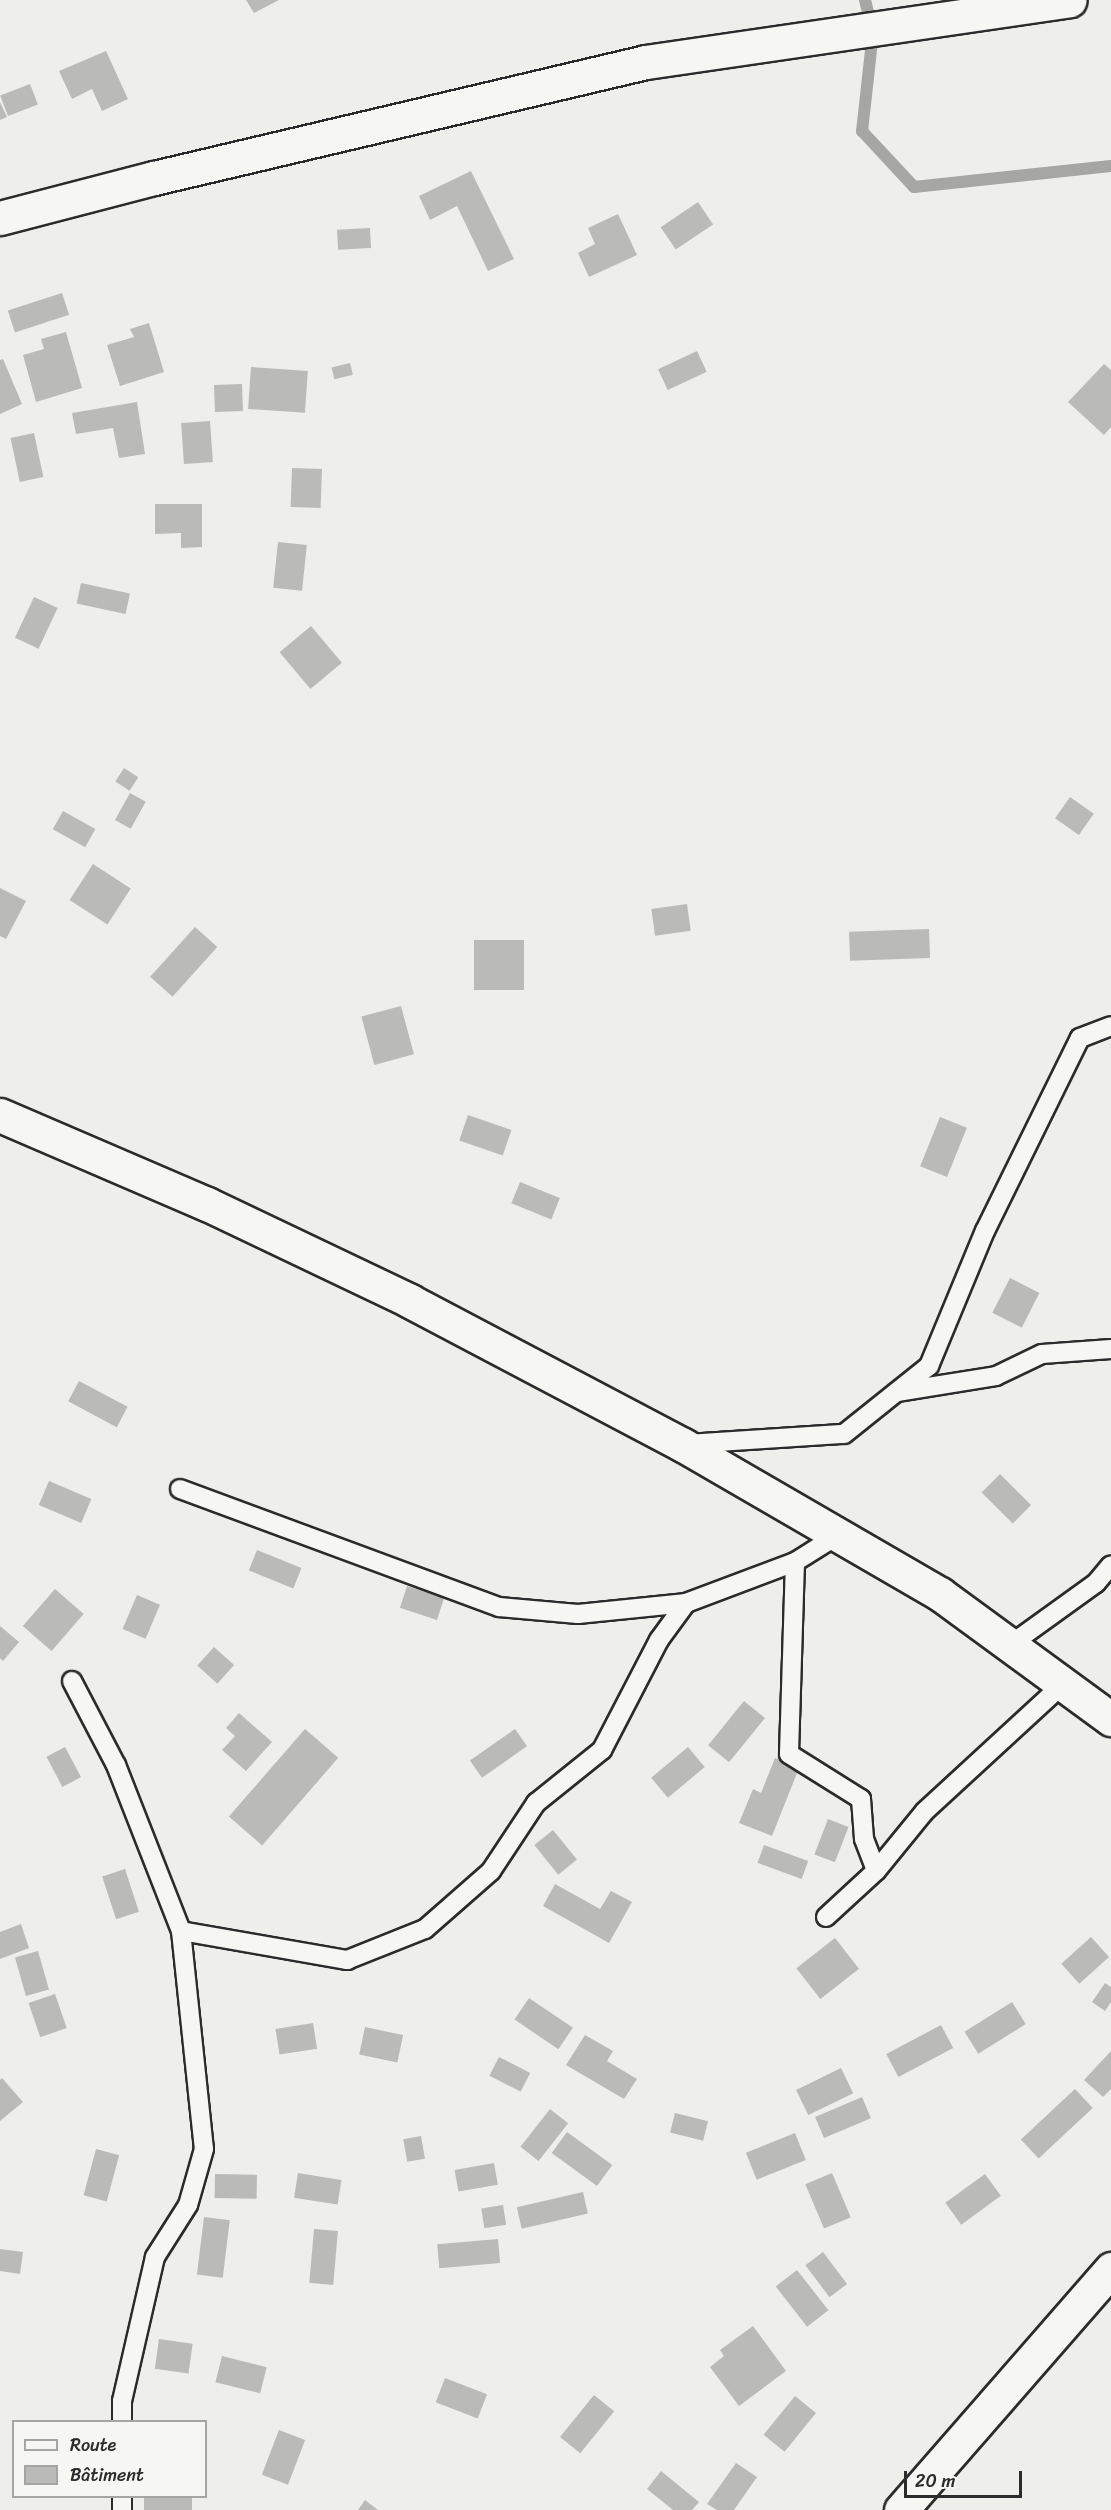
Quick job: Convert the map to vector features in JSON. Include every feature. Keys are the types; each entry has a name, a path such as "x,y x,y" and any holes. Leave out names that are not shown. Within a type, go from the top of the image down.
{"street":[{"path":"0,218 154,178 646,62 873,32 1069,0"},
{"path":"0,1115 207,1204 410,1301 683,1445 940,1594 1111,1719"},
{"path":"901,2510 1111,2270"}],"lane":[{"path":"683,1445 844,1434 929,1366 986,1230 1080,1038 1111,1026"},
{"path":"896,1392 996,1376 1042,1354 1111,1349"},
{"path":"180,1489 499,1607 578,1614 686,1603 795,1562 838,1535"},
{"path":"795,1562 789,1754 861,1799 864,1839 876,1871"},
{"path":"1011,1645 1096,1583 1111,1565"},
{"path":"181,1931 347,1960 425,1929 491,1871 536,1803 602,1750 659,1640 686,1603"},
{"path":"72,1681 116,1766 181,1931 204,2149 188,2205 156,2257 122,2401 122,2420"},
{"path":"826,1917 876,1871 924,1811 1063,1684"}],"building":[{"path":"246,0 279,0 254,13"},
{"path":"106,51 128,99 102,111 92,89 72,99 59,71"},
{"path":"30,84 38,105 8,116 0,95"},
{"path":"0,102 7,117 0,120"},
{"path":"471,171 514,259 488,271 457,206 430,220 419,196"},
{"path":"698,202 713,224 676,250 661,227"},
{"path":"618,214 637,255 589,277 578,253 595,244 588,228"},
{"path":"370,228 371,248 338,250 337,230"},
{"path":"62,293 69,315 15,332 8,311"},
{"path":"149,323 164,372 120,386 107,345 134,337 130,329"},
{"path":"66,332 82,388 36,402 23,355 44,349 41,339"},
{"path":"697,351 707,372 668,390 658,369"},
{"path":"3,359 22,404 0,414 0,360"},
{"path":"350,363 353,375 334,379 332,368"},
{"path":"1104,364 1111,370 1111,427 1104,435 1068,402"},
{"path":"251,367 308,371 305,413 248,409"},
{"path":"242,384 243,411 215,412 214,385"},
{"path":"137,402 145,454 119,458 113,428 76,434 72,413"},
{"path":"210,421 213,462 184,464 181,423"},
{"path":"34,433 43,477 20,482 11,438"},
{"path":"292,468 322,469 321,508 291,507"},
{"path":"155,504 202,504 202,547 181,548 181,533 155,534"},
{"path":"278,542 307,545 302,591 273,588"},
{"path":"81,583 130,593 126,614 77,604"},
{"path":"34,597 58,608 39,649 15,638"},
{"path":"311,626 342,663 310,689 280,652"},
{"path":"124,768 138,777 130,791 115,781"},
{"path":"130,793 146,802 131,829 115,820"},
{"path":"1070,797 1094,814 1079,835 1055,818"},
{"path":"63,811 95,829 85,847 53,829"},
{"path":"93,864 131,889 107,925 70,900"},
{"path":"0,888 26,901 6,939 0,936"},
{"path":"687,904 691,931 655,936 651,909"},
{"path":"195,927 217,947 172,997 150,977"},
{"path":"929,929 930,958 850,961 849,932"},
{"path":"474,940 524,940 524,990 474,990"},
{"path":"401,1006 414,1054 374,1065 361,1017"},
{"path":"468,1115 511,1130 503,1156 459,1141"},
{"path":"940,1117 967,1128 947,1177 920,1166"},
{"path":"520,1182 560,1198 551,1219 511,1203"},
{"path":"1010,1278 1039,1293 1022,1328 992,1313"},
{"path":"79,1381 128,1407 117,1427 68,1401"},
{"path":"1000,1474 1031,1505 1013,1523 982,1492"},
{"path":"49,1481 91,1499 81,1523 39,1505"},
{"path":"257,1550 302,1568 293,1588 249,1570"},
{"path":"407,1586 444,1598 437,1620 400,1608"},
{"path":"55,1589 84,1614 52,1651 23,1626"},
{"path":"137,1595 160,1605 146,1639 123,1629"},
{"path":"0,1626 19,1642 3,1661 0,1658"},
{"path":"214,1647 234,1665 217,1684 197,1666"},
{"path":"744,1701 765,1718 729,1762 708,1745"},
{"path":"239,1713 272,1742 246,1771 222,1750 235,1736 226,1728"},
{"path":"305,1729 338,1758 262,1845 229,1817"},
{"path":"515,1729 527,1746 482,1778 470,1761"},
{"path":"65,1747 81,1777 62,1787 46,1757"},
{"path":"688,1747 705,1767 668,1798 651,1778"},
{"path":"775,1758 799,1768 772,1836 739,1823 753,1789 761,1793"},
{"path":"828,1819 849,1827 835,1862 814,1854"},
{"path":"553,1830 577,1860 558,1875 534,1845"},
{"path":"764,1845 808,1861 802,1879 758,1863"},
{"path":"125,1869 139,1912 116,1919 102,1876"},
{"path":"555,1884 600,1909 611,1891 632,1902 609,1943 543,1906"},
{"path":"21,1924 29,1948 0,1959 0,1932"},
{"path":"1091,1937 1109,1957 1079,1984 1061,1964"},
{"path":"835,1938 859,1969 820,1999 796,1968"},
{"path":"38,1951 49,1989 26,1996 15,1958"},
{"path":"1105,1983 1111,1987 1111,2002 1105,2011 1092,2002"},
{"path":"55,1994 67,2028 40,2037 29,2003"},
{"path":"529,1998 573,2028 558,2049 514,2020"},
{"path":"1012,2002 1026,2024 978,2054 965,2032"},
{"path":"313,2023 317,2049 280,2055 275,2029"},
{"path":"941,2025 953,2048 898,2077 886,2054"},
{"path":"365,2027 403,2035 397,2062 359,2054"},
{"path":"585,2035 613,2051 607,2061 637,2079 624,2099 566,2065"},
{"path":"1111,2051 1111,2089 1103,2097 1084,2080"},
{"path":"499,2057 530,2073 521,2092 489,2076"},
{"path":"841,2068 853,2093 808,2115 796,2090"},
{"path":"2,2078 23,2102 0,2121 0,2080"},
{"path":"1075,2089 1093,2108 1039,2158 1021,2139"},
{"path":"862,2097 871,2118 824,2138 815,2117"},
{"path":"550,2109 568,2123 539,2161 520,2147"},
{"path":"675,2113 708,2121 703,2141 670,2132"},
{"path":"567,2132 612,2165 597,2186 552,2153"},
{"path":"795,2133 806,2160 757,2180 746,2153"},
{"path":"421,2136 425,2159 407,2162 403,2139"},
{"path":"96,2149 119,2155 107,2202 84,2195"},
{"path":"494,2163 498,2185 458,2192 455,2170"},
{"path":"298,2173 341,2180 338,2205 294,2198"},
{"path":"832,2173 851,2217 824,2229 805,2184"},
{"path":"215,2174 257,2175 257,2199 215,2198"},
{"path":"985,2174 1001,2196 961,2225 945,2203"},
{"path":"583,2192 588,2213 522,2229 517,2207"},
{"path":"503,2205 506,2225 484,2228 481,2208"},
{"path":"204,2217 230,2220 223,2278 197,2275"},
{"path":"314,2229 338,2231 333,2285 309,2283"},
{"path":"498,2239 500,2263 439,2268 437,2244"},
{"path":"0,2249 23,2252 20,2274 0,2271"},
{"path":"823,2252 847,2284 830,2297 805,2265"},
{"path":"797,2270 828,2310 807,2327 776,2287"},
{"path":"753,2326 786,2371 739,2406 710,2367 724,2356 720,2350"},
{"path":"159,2339 193,2344 188,2373 155,2369"},
{"path":"222,2356 267,2367 260,2393 215,2382"},
{"path":"445,2378 487,2394 478,2418 436,2402"},
{"path":"594,2395 614,2411 580,2453 560,2437"},
{"path":"795,2396 816,2413 785,2452 764,2435"},
{"path":"279,2430 305,2440 288,2485 262,2475"},
{"path":"736,2463 757,2477 734,2510 717,2510 707,2504"},
{"path":"661,2471 699,2502 692,2510 673,2510 647,2489"},
{"path":"144,2498 192,2498 192,2510 144,2510"},
{"path":"365,2500 378,2510 358,2510"}],"waterway":[{"path":"865,0 873,32 862,131 914,187 1111,166"}]}
